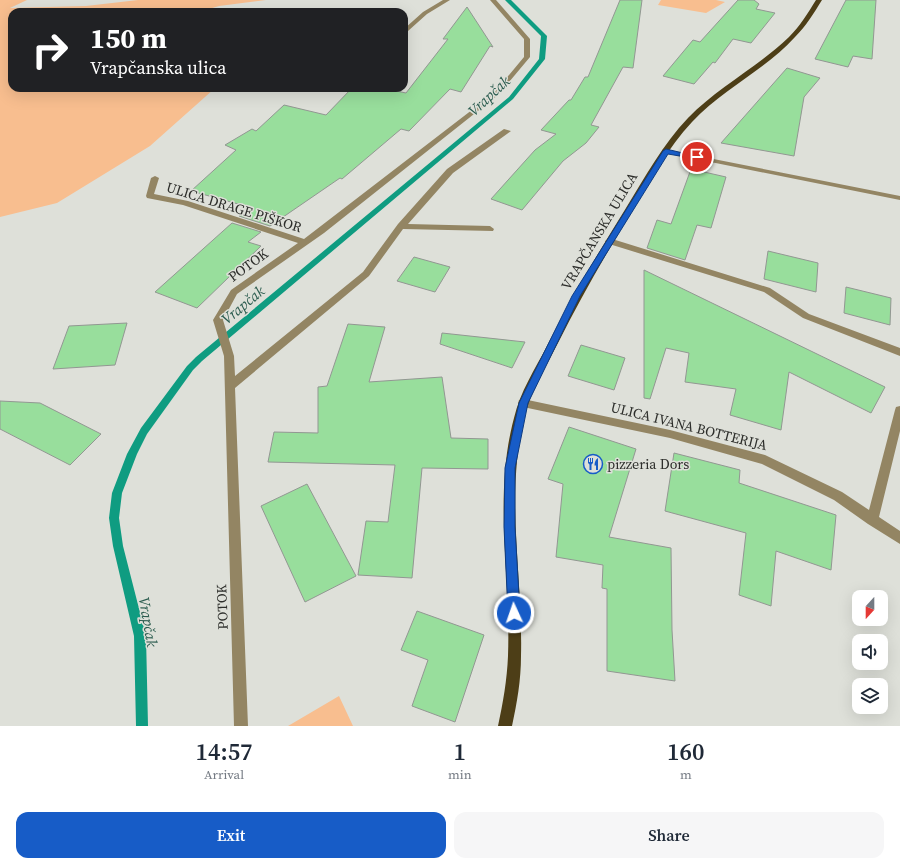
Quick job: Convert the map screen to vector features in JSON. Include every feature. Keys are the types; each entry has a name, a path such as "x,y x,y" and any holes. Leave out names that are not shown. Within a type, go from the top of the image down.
{"main road":[{"name":"VRAPČANSKA ULICA","path":"505,726 509,714 516,658 509,527 510,468 523,403 576,296 666,151 687,123 708,102 776,53 787,43 806,23 819,0"}],"street":[{"path":"408,28 425,13 447,0"},
{"name":"POTOK","path":"241,726 230,386 228,356 218,320 234,292 305,242 496,94 527,57 527,39 493,0"},
{"path":"230,386 366,274 401,226 450,171 507,131"},
{"path":"666,151 900,198"},
{"name":"ULICA DRAGE PIŠKOR","path":"155,178 150,196 185,203 305,242"},
{"path":"401,226 490,229"},
{"path":"609,241 767,290 806,316 900,352"},
{"name":"ULICA IVANA BOTTERIJA","path":"523,403 670,434 765,460 838,496 900,538"},
{"path":"872,520 900,410"}],"shaded area":[{"path":"0,0 27,0 8,8 8,92 211,92 150,146 57,203 0,217"},
{"path":"138,0 266,0 212,8 10,8 86,6"},
{"path":"661,0 716,0 725,2 706,13 658,5"},
{"path":"339,696 353,726 288,726"}],"building":[{"path":"620,0 642,0 633,68 623,67 591,125 599,127 586,143 563,161 522,210 491,199 535,150 556,134 541,130 569,100 571,100 585,77 588,77"},
{"path":"738,0 754,0 759,4 756,9 775,13 751,43 733,39 715,63 713,62 694,84 663,76 693,40 700,42"},
{"path":"846,0 876,0 872,59 853,56 848,67 815,59"},
{"path":"467,7 493,47 490,46 461,92 450,89 409,131 401,129 342,179 340,178 270,226 239,216 249,207 191,191 236,150 225,145 252,129 256,131 284,105 326,115 348,92 408,92 448,39 443,39"},
{"path":"787,68 820,78 804,97 794,156 721,143"},
{"path":"691,169 726,177 711,228 697,225 685,260 647,248 657,220 671,224"},
{"path":"232,223 261,232 248,242 261,246 197,308 155,292"},
{"path":"768,251 818,263 816,292 764,279"},
{"path":"414,257 450,267 435,292 397,281"},
{"path":"644,270 885,387 871,413 789,372 781,430 730,415 736,389 685,382 689,353 666,348 650,399 644,398"},
{"path":"846,287 891,298 890,325 844,313"},
{"path":"127,323 115,365 53,369 69,326"},
{"path":"348,324 385,327 369,382 442,377 451,438 488,439 488,469 422,468 412,578 358,575 366,521 388,522 395,465 268,462 274,432 318,433 318,387 327,386"},
{"path":"442,333 525,342 512,368 440,344"},
{"path":"581,345 625,358 614,390 568,376"},
{"path":"0,401 40,403 101,434 70,465 0,429"},
{"path":"569,427 636,449 609,537 671,548 672,630 675,681 607,671 607,589 602,588 603,565 556,557 563,484 548,479"},
{"path":"674,453 740,470 739,483 836,515 831,570 776,551 771,606 739,595 746,533 665,511"},
{"path":"307,484 356,576 305,602 261,506"},
{"path":"417,611 484,635 455,722 412,706 428,660 401,650"}],"waterway":[{"name":"Vrapčak","path":"142,726 140,636 118,546 114,518 117,493 132,454 144,431 190,368 199,359 511,98 542,59 544,36 508,0"}],"place":[{"name":"pizzeria Dors","path":"593,464"}],"route":[{"path":"514,613 509,527 510,468 515,436 523,403 576,296 666,151 697,157"}]}
